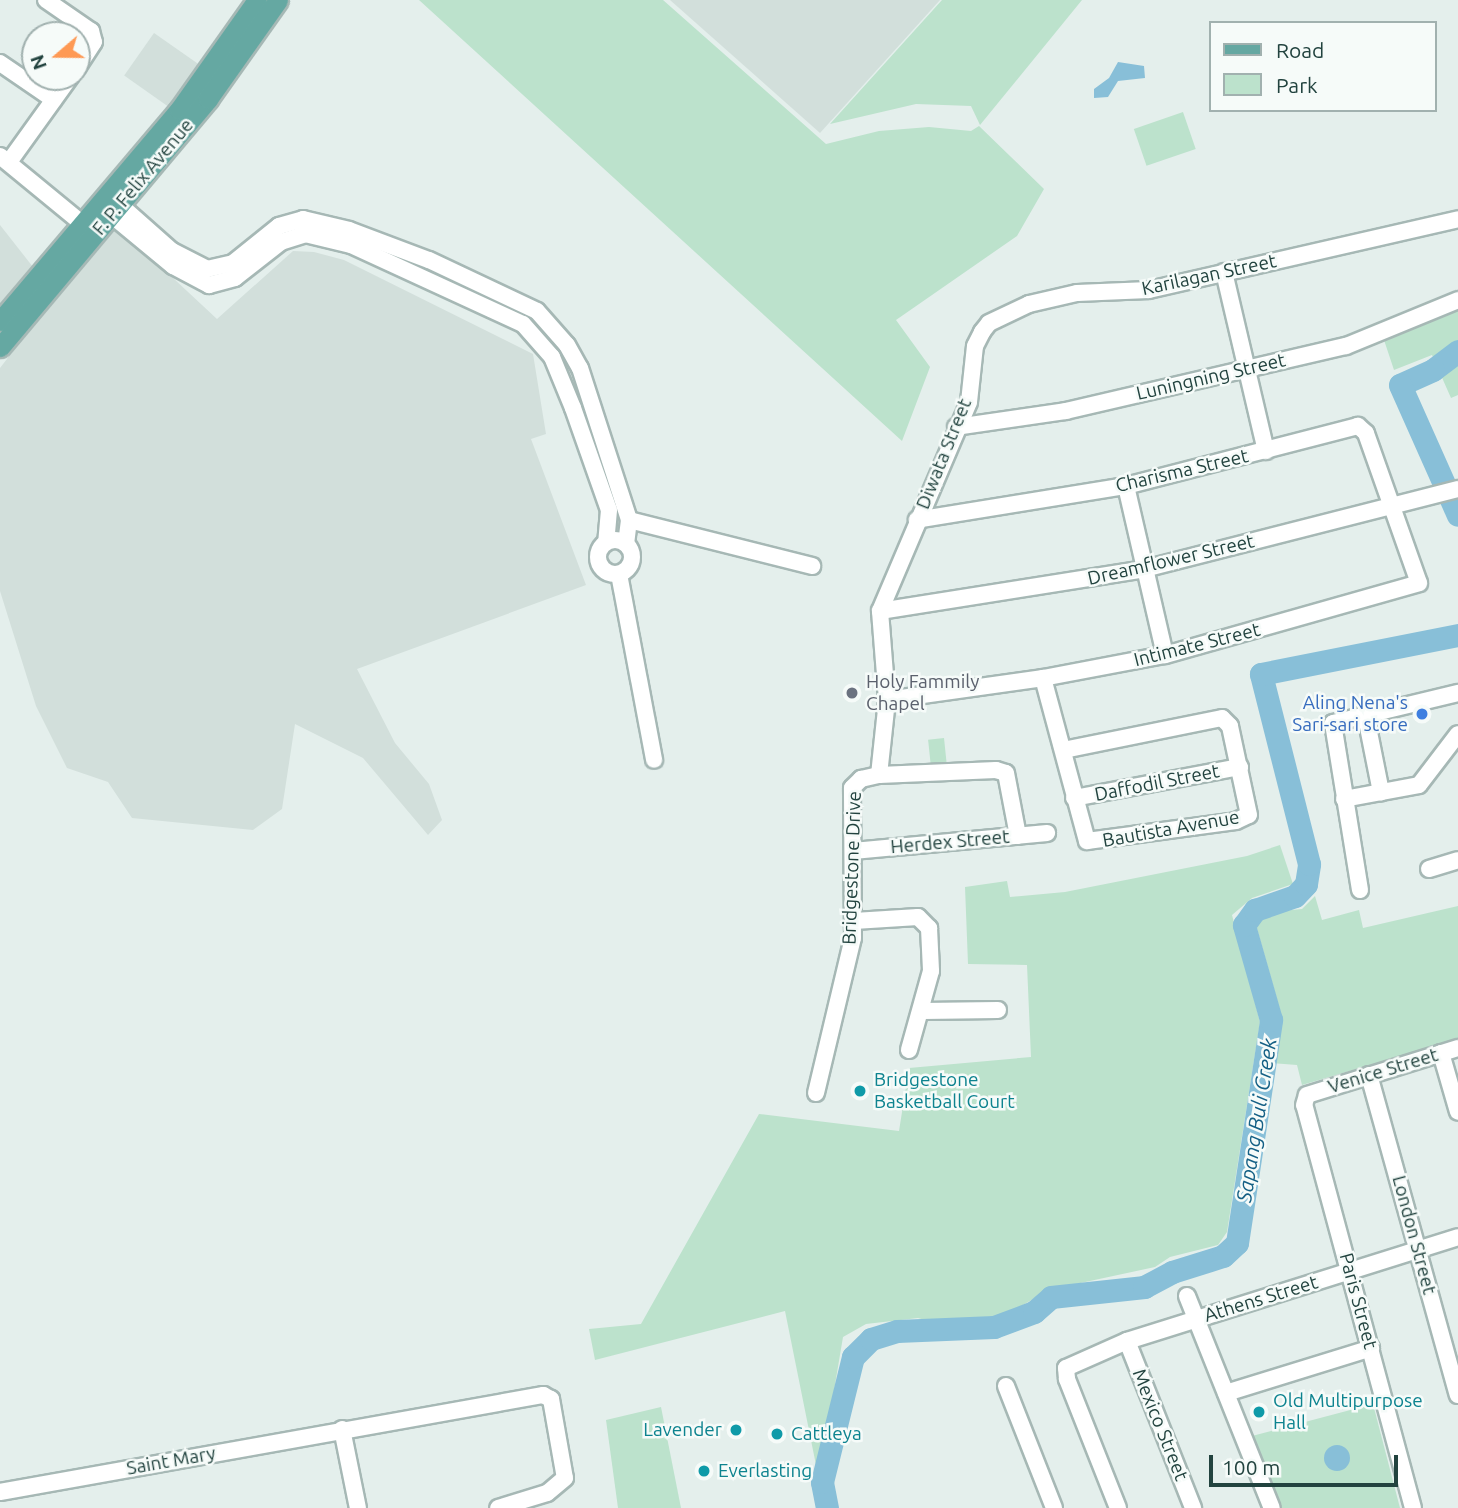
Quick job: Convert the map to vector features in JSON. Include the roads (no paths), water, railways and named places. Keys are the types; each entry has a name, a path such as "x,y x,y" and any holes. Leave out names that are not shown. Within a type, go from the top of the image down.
{"main road":[{"name":"F. P. Felix Avenue","path":"109,204 257,0"},
{"name":"F. P. Felix Avenue","path":"0,347 88,229 208,99 278,0"},
{"name":"F. P. Felix Avenue","path":"0,321 88,229"}],"street":[{"path":"46,0 76,21"},
{"path":"0,63 54,100"},
{"path":"61,91 4,159 88,229"},
{"path":"109,204 172,251 207,269 233,263 279,226 303,219 349,230 429,261 537,311 567,345 588,392 629,520 626,544 631,564 619,574"},
{"path":"109,204 173,266 209,285 235,278 281,242 305,234 351,246 523,324 552,357 609,510 606,542 597,555 600,566 619,574"},
{"name":"Karilagan Street","path":"975,346 989,323 1029,304 1077,293 1149,290 1458,219"},
{"path":"420,277 429,261"},
{"path":"1224,272 1266,451"},
{"name":"Luningning Street","path":"956,427 1066,411 1346,346 1458,300"},
{"path":"552,357 567,345"},
{"name":"Diwata Street","path":"880,611 968,402 975,346"},
{"name":"Charisma Street","path":"917,520 1126,486 1358,426 1366,433 1392,505"},
{"path":"1126,486 1165,655"},
{"name":"Dreamflower Street","path":"880,611 1144,569 1458,489"},
{"name":"Intimate Street","path":"887,700 1043,678 1165,655 1418,587 1418,576 1392,505"},
{"path":"629,520 812,566"},
{"path":"606,542 626,544"},
{"path":"619,574 654,760"},
{"name":"Bridgestone Drive","path":"816,1093 845,986 854,921 852,788 861,779 879,775 887,700 880,611"},
{"name":"Bautista Avenue","path":"1043,678 1087,841 1096,842 1236,821 1249,815 1249,808"},
{"path":"1360,890 1332,727 1336,719 1458,693"},
{"path":"1365,712 1381,792"},
{"name":"Daffodil Street","path":"1064,750 1216,718 1230,726 1249,808"},
{"path":"1344,799 1419,785 1458,734"},
{"name":"Daffodil Street","path":"1074,798 1240,767"},
{"path":"879,775 996,770 1006,774 1018,836"},
{"name":"Herdex Street","path":"853,851 1047,833"},
{"path":"1429,869 1458,860"},
{"path":"854,921 918,917 925,922 931,971 923,1011 909,1050"},
{"path":"923,1011 998,1010"},
{"name":"Venice Street","path":"1307,1095 1458,1048"},
{"path":"1441,1053 1458,1112"},
{"name":"London Street","path":"1369,1075 1458,1395"},
{"name":"Paris Street","path":"1307,1095 1304,1105 1413,1508"},
{"name":"Athens Street","path":"1118,1508 1067,1379 1066,1368 1127,1341 1458,1237"},
{"path":"1187,1296 1272,1508"},
{"name":"Mexico Street","path":"1127,1341 1193,1508"},
{"path":"1226,1393 1371,1348"},
{"path":"1006,1387 1054,1508"},
{"name":"Saint Mary","path":"0,1492 539,1394 551,1399 565,1478 547,1493 498,1508"},
{"path":"342,1429 358,1508"}],"water":[{"path":"1118,62 1144,66 1145,78 1118,81 1108,97 1094,98 1094,89 1109,78"},
{"path":"1337,1445 1346,1449 1350,1458 1346,1467 1337,1471 1328,1467 1324,1458 1328,1449"}],"waterway":[{"name":"Sapang Buli Creek","path":"1458,351 1433,370 1400,385 1458,515"},
{"name":"Sapang Buli Creek","path":"827,1508 822,1482 853,1357 871,1339 897,1331 994,1327 1034,1312 1051,1297 1144,1287 1172,1272 1223,1256 1237,1243 1271,1020 1244,925 1255,910 1295,896 1306,884 1309,864 1261,674 1458,635"}],"place":[{"name":"Holy Fammily Chapel","path":"852,693"},
{"name":"Aling Nena's Sari-sari store","path":"1422,714"},
{"name":"Bridgestone Basketball Court","path":"860,1091"},
{"name":"Old Multipurpose Hall","path":"1259,1412"},
{"name":"Lavender","path":"736,1430"},
{"name":"Cattleya","path":"777,1434"},
{"name":"Everlasting","path":"704,1471"}]}
